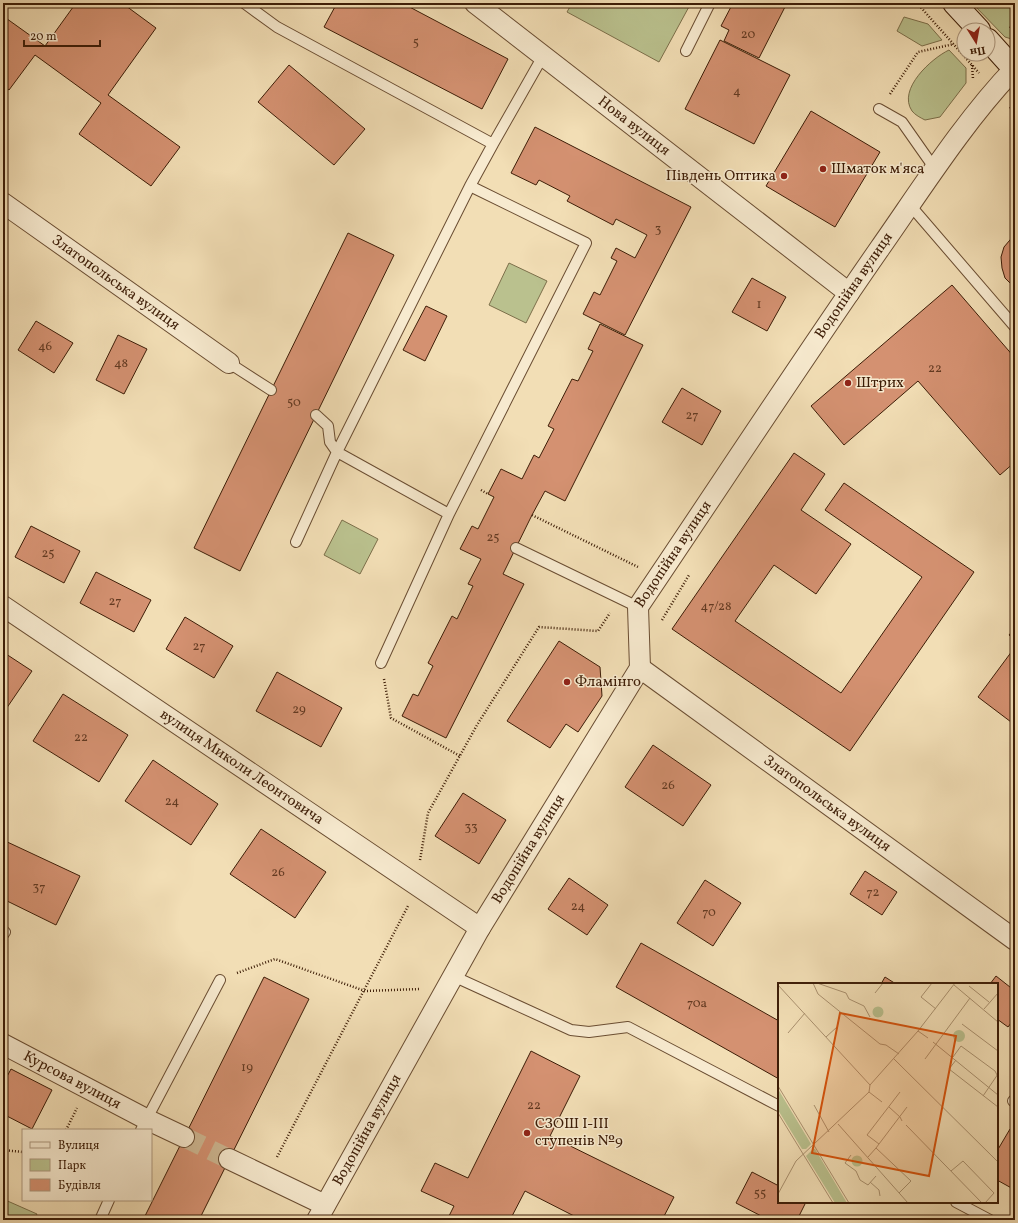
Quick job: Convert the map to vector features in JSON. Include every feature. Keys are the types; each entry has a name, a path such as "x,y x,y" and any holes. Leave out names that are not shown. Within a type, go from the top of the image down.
{"main road":[{"path":"954,3 971,22"},
{"path":"996,48 1015,68"}],"street":[{"name":"Нова вулиця","path":"476,3 542,56 849,293"},
{"name":"Водопійна вулиця","path":"321,1213 480,928 640,668 638,607 849,293 935,169 994,89 1015,68"},
{"name":"Златопольська вулиця","path":"3,203 228,363"},
{"name":"вулиця Миколи Леонтовича","path":"3,606 480,928"},
{"name":"Златопольська вулиця","path":"640,668 1015,940"},
{"name":"Курсова вулиця","path":"3,1044 143,1124 184,1137"},
{"path":"229,1159 321,1213"}],"lane":[{"path":"244,3 277,27 493,144"},
{"path":"686,51 710,3"},
{"path":"296,542 337,452 470,186 542,56"},
{"path":"879,109 902,122 935,169"},
{"path":"381,663 449,514 586,243 470,186"},
{"path":"910,205 1015,327"},
{"path":"228,363 271,390"},
{"path":"316,415 328,426 330,442 337,452 449,514"},
{"path":"516,548 638,607"},
{"path":"3,931 5,932 3,935"},
{"path":"143,1124 220,980"},
{"path":"450,982 571,1030 589,1032 607,1028 628,1027 778,1105"},
{"path":"100,1220 109,1201"},
{"path":"958,1203 990,1220"}],"path":[{"path":"917,3 980,74"},
{"path":"879,109 918,52 954,44"},
{"path":"532,515 641,568"},
{"path":"662,628 662,620 690,574"},
{"path":"381,663 391,718 460,756"},
{"path":"220,980 275,960 365,991 450,982"},
{"path":"3,1150 22,1152"}],"green space":[{"path":"572,3 691,3 659,62 567,12"},
{"path":"972,3 1015,3 1015,40 1005,37 996,28 996,22 990,22"},
{"path":"904,17 928,24 942,40 922,46 897,31"},
{"path":"949,50 956,57 956,62 960,62 966,68 966,83 940,117 925,120 912,111 909,102 909,93 918,75 942,54"},
{"path":"509,263 547,281 526,323 489,305"},
{"path":"342,520 378,539 360,574 324,555"},
{"path":"3,1199 37,1214 34,1220 3,1220"}],"building":[{"path":"76,3 122,3 156,28 108,95 180,147 151,186 79,134 101,103 35,55 9,90 3,85 3,16 45,46"},
{"path":"337,3 402,3 508,59 482,109 324,27"},
{"path":"733,3 787,3 759,58 724,41 729,30 721,26"},
{"path":"720,40 790,75 754,144 685,109"},
{"path":"289,65 365,129 334,165 258,102"},
{"name":"Шматок м'яса","path":"811,111 880,152 835,227 766,186"},
{"path":"535,127 691,207 625,335 583,314 594,292 600,295 617,261 611,258 616,248 635,258 647,235 616,219 613,225 567,201 570,196 539,180 536,185 511,173"},
{"path":"348,233 394,255 240,571 194,548"},
{"path":"1015,234 1015,288 1005,278 1001,257 1004,247"},
{"path":"752,278 786,297 767,331 732,312"},
{"path":"952,285 1015,358 1015,462 1000,475 918,381 844,445 811,406"},
{"path":"426,306 447,316 425,361 403,350"},
{"path":"36,321 73,343 54,373 18,350"},
{"path":"600,324 643,345 565,501 545,491 532,515 503,574 524,584 446,738 402,716 413,694 418,696 433,666 428,663 452,616 457,619 473,586 468,584 481,559 460,549 472,526 478,529 494,497 488,494 501,469 522,479 534,455 539,458 554,429 548,426 572,379 578,381 593,351 588,349"},
{"path":"118,335 147,349 124,394 96,380"},
{"path":"682,388 721,411 702,445 662,422"},
{"path":"794,453 825,474 801,510 851,544 816,594 774,565 735,621 841,693 922,577 825,510 844,483 974,572 850,751 672,629"},
{"path":"31,526 80,551 64,583 15,557"},
{"path":"96,572 151,600 134,632 80,603"},
{"path":"185,617 233,646 214,678 166,649"},
{"path":"1015,628 1015,640 1009,635"},
{"name":"Фламінго","path":"559,641 600,667 602,696 578,732 566,724 550,748 507,721"},
{"path":"1015,647 1015,725 978,697"},
{"path":"3,652 32,671 4,712 3,711"},
{"path":"277,672 342,708 321,747 256,711"},
{"path":"63,694 128,735 99,782 33,741"},
{"path":"653,745 711,785 683,826 625,787"},
{"path":"153,760 218,804 191,845 125,801"},
{"path":"463,793 506,820 479,864 435,836"},
{"path":"261,829 326,872 295,918 230,874"},
{"path":"3,840 80,876 56,925 3,899"},
{"path":"865,871 897,892 882,915 850,894"},
{"path":"569,878 608,905 587,935 548,909"},
{"path":"705,880 741,903 713,946 677,923"},
{"path":"641,943 778,1020 778,1078 616,987"},
{"path":"996,976 1015,991 1015,1018 1008,1027 998,1020 998,983 991,983"},
{"path":"264,977 309,999 199,1220 143,1220"},
{"path":"885,977 894,983 882,983"},
{"path":"531,1051 580,1076 550,1136 674,1197 662,1220 577,1220 578,1218 525,1191 510,1220 447,1220 454,1206 421,1191 435,1163 468,1178"},
{"path":"11,1069 52,1090 32,1129 3,1114 3,1084"},
{"path":"1010,1129 1015,1132 1015,1190 998,1181 998,1149"},
{"path":"752,1172 778,1185 778,1203 806,1203 797,1220 769,1220 736,1203"}],"tunnel":[{"path":"184,1137 229,1159"}],"place":[{"name":"Шматок м'яса","path":"823,169"},
{"name":"Південь Оптика","path":"784,176"},
{"name":"Штрих","path":"848,383"},
{"name":"Фламінго","path":"567,682"},
{"name":"СЗОШ І-ІІІ ступенів №9","path":"527,1133"}]}
